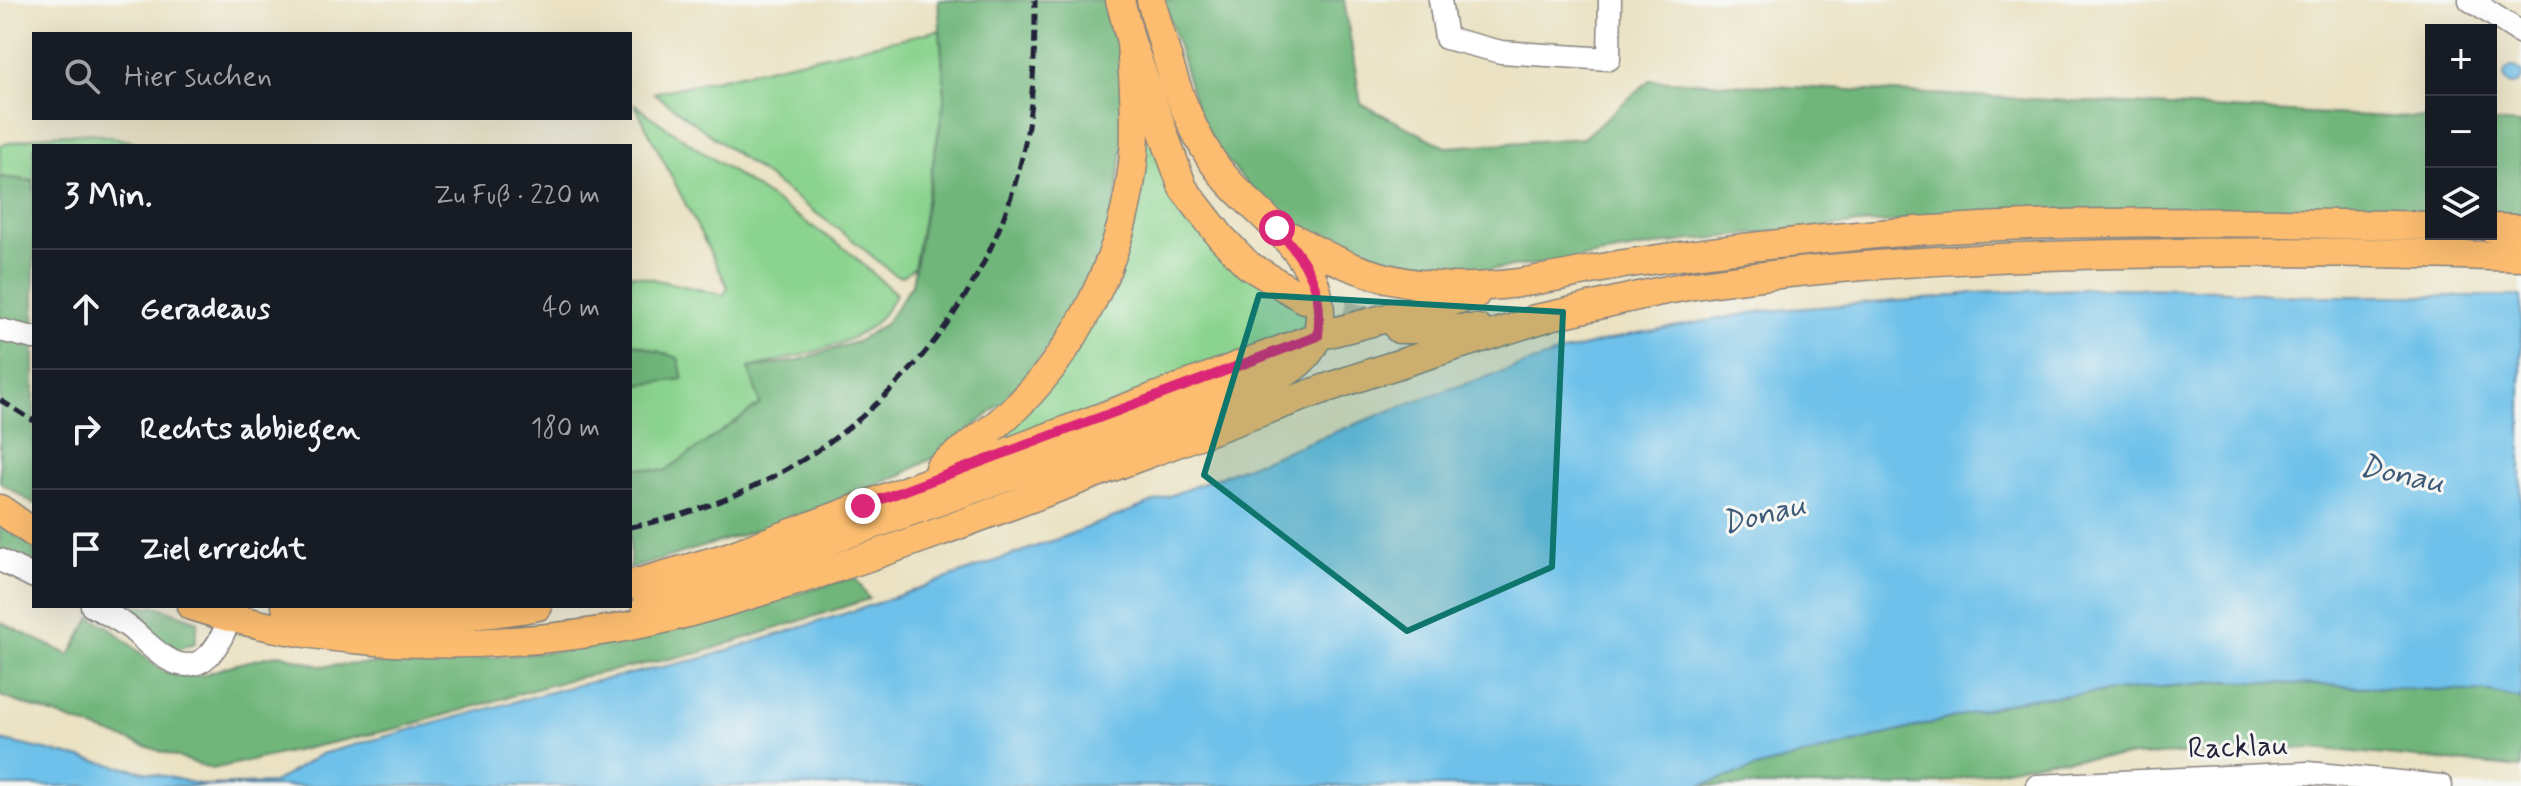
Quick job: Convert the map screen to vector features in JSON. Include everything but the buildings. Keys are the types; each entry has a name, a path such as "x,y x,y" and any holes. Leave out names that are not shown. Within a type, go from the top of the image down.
{"main road":[{"path":"1120,0 1131,42 1183,188 1213,228 1248,265 1304,299"},
{"path":"542,638 668,598 1264,385 1301,363 1318,336 1320,303 1316,287 1300,254 1234,189 1212,161 1178,92 1151,0"},
{"path":"863,506 936,470 1003,420 1034,388 1083,317 1117,239 1129,186 1135,116 1131,42"},
{"path":"634,584 725,558 1318,336 1514,283 1628,264 1849,236 2055,225 2270,223 2425,226"},
{"path":"1277,228 1331,260 1395,280 1452,287 1514,283"},
{"path":"2497,228 2521,229"},
{"path":"1399,329 1467,330 1551,316 1692,285 1783,273 1915,262 2305,251 2521,257"},
{"path":"205,608 232,612 288,629 375,639 484,641 542,638 657,620 840,567 1325,389 1551,316"},
{"path":"3,512 32,523"},
{"path":"3,512 32,532"},
{"path":"303,608 432,617 528,608"}],"street":[{"path":"1440,0 1446,38 1501,52 1609,59 1610,0"},
{"path":"2470,0 2521,33"},
{"path":"0,330 32,338"},
{"path":"0,560 32,576"},
{"path":"96,608 117,618 171,663 201,662 211,653 232,612"},
{"path":"539,608 542,638"},
{"name":"Racklau","path":"2037,786 2308,773 2441,786"}],"highlighted area":[{"path":"1259,295 1563,312 1552,567 1407,631 1204,475"}],"green space":[{"path":"938,0 1112,0 1129,104 1110,239 1080,300 1009,397 944,452 901,475 784,522 632,568 632,467 665,471 760,404 749,368 796,361 856,342 885,324 912,284 945,96"},
{"path":"1164,0 1344,0 1361,104 1446,147 1583,138 1650,80 2425,119 2425,212 2203,208 1853,224 1684,241 1557,262 1468,272 1410,268 1371,261 1334,245 1287,217 1252,189 1220,153 1199,116"},
{"path":"940,30 945,96 914,267 903,276 895,275 854,241 654,93"},
{"path":"634,103 847,250 896,294 878,321 862,333 814,352 749,368 761,404 665,471 632,467 632,386 683,379 678,358 632,343 632,274 724,295 728,287"},
{"path":"2497,122 2521,124 2521,216 2497,214"},
{"path":"1149,125 1167,173 1307,313 1306,332 967,458 1042,389"},
{"path":"91,133 144,144 32,144 32,181 0,177 0,145 47,135"},
{"path":"0,177 32,181 32,503 0,482"},
{"path":"632,343 678,358 683,379 632,386"},
{"path":"0,526 32,546 32,570 0,554"},
{"path":"855,577 869,599 699,653 571,679 399,728 212,769 0,696 0,622 70,655 91,617 109,627 162,671 183,676 203,675 280,654 320,666 484,658 568,650 659,633"},
{"path":"109,608 162,608 198,621 195,643 172,651 151,630"},
{"path":"2227,681 2490,692 2521,699 2521,768 2312,748 2049,760 1925,786 1699,786 1762,766 2026,699"}],"water":[{"path":"2509,67 2517,67 2522,76 2520,83 2509,85 2504,80 2504,72"},
{"name":"Donau","path":"2108,288 2198,289 2301,296 2521,296 2521,699 2490,692 2227,681 2026,699 1762,766 1699,786 0,786 0,740 204,785 273,783 321,754 573,686 700,659 872,605 1060,538 1426,397 1563,352 1633,334 1763,311 1972,293"}],"tunnel":[{"path":"1304,299 1331,311 1379,324"}],"railway":[{"path":"632,526 700,509 765,481 826,444 881,400 929,348 969,290 1000,226 1022,157 1031,98 1035,0"},
{"path":"0,400 32,420"}],"route":[{"path":"863,506 1318,336 1320,303 1316,287 1300,254 1277,228"}]}
